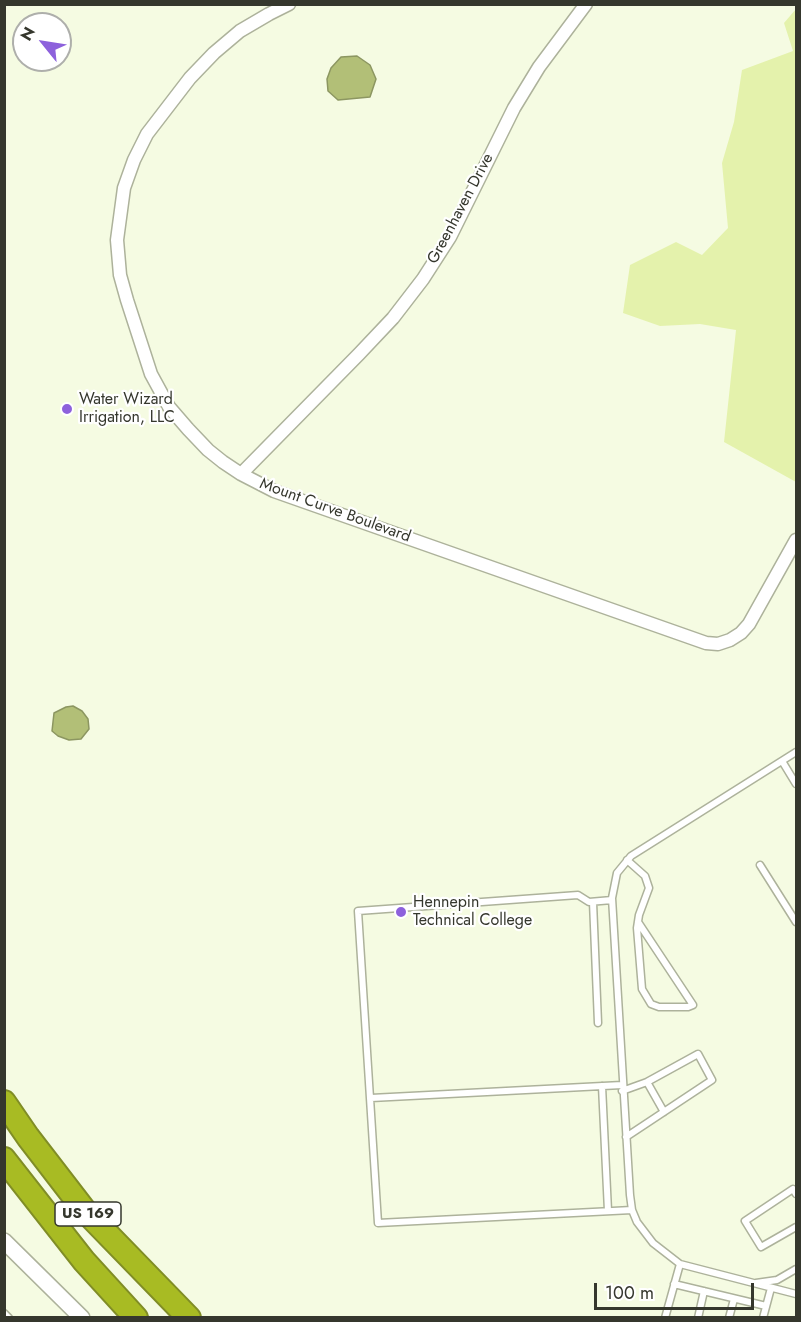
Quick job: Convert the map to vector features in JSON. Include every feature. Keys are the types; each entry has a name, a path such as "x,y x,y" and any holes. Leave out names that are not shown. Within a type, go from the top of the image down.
{"highway":[{"name":"US 169","path":"4,1102 28,1137 85,1210 188,1316"},
{"name":"US 169","path":"4,1159 84,1262 136,1317"}],"street":[{"name":"Mount Curve Boulevard","path":"289,4 240,32 214,53 164,110 147,134 124,188 117,240 120,275 134,327 151,374 169,407 188,429 208,450 241,474 274,491 706,643 718,644 730,640 749,624 796,540"},
{"name":"Greenhaven Drive","path":"241,474 393,318 423,279 450,237 514,108 539,67 586,4"},
{"path":"4,1241 82,1317"}],"lane":[{"path":"796,752 627,860 617,873 612,900 622,1088 632,1210 644,1233 662,1252 680,1264 796,1294"},
{"path":"782,761 796,784"},
{"path":"627,860 645,876 649,888 638,922 642,989 651,1004 688,1007 693,1005 638,922"},
{"path":"760,865 796,922"},
{"path":"612,900 589,902 579,895 358,911 378,1223 632,1210"},
{"path":"593,902 598,1023"},
{"path":"371,1098 602,1086 622,1088 648,1082 698,1054 712,1080 626,1137"},
{"path":"648,1082 664,1112"},
{"path":"602,1086 608,1211"},
{"path":"796,1194 793,1189 745,1221 761,1247 796,1227"},
{"path":"665,1317 680,1264"},
{"path":"753,1283 777,1280 796,1269"},
{"path":"674,1284 766,1306"},
{"path":"763,1317 771,1288"},
{"path":"698,1317 704,1291"},
{"path":"729,1317 734,1299"},
{"path":"4,1313 9,1317"}],"shaded area":[{"path":"796,9 796,482 724,442 736,330 700,324 660,326 623,313 630,265 676,242 702,255 728,228 722,163 734,122 742,70 793,51 784,23"},
{"path":"357,56 370,65 376,79 370,97 338,100 328,91 327,79 331,68 341,57"},
{"path":"73,706 82,711 88,719 89,729 81,739 69,740 52,731 54,713"}],"place":[{"name":"Water Wizard Irrigation, LLC","path":"67,409"},
{"name":"Hennepin Technical College","path":"401,912"}]}
